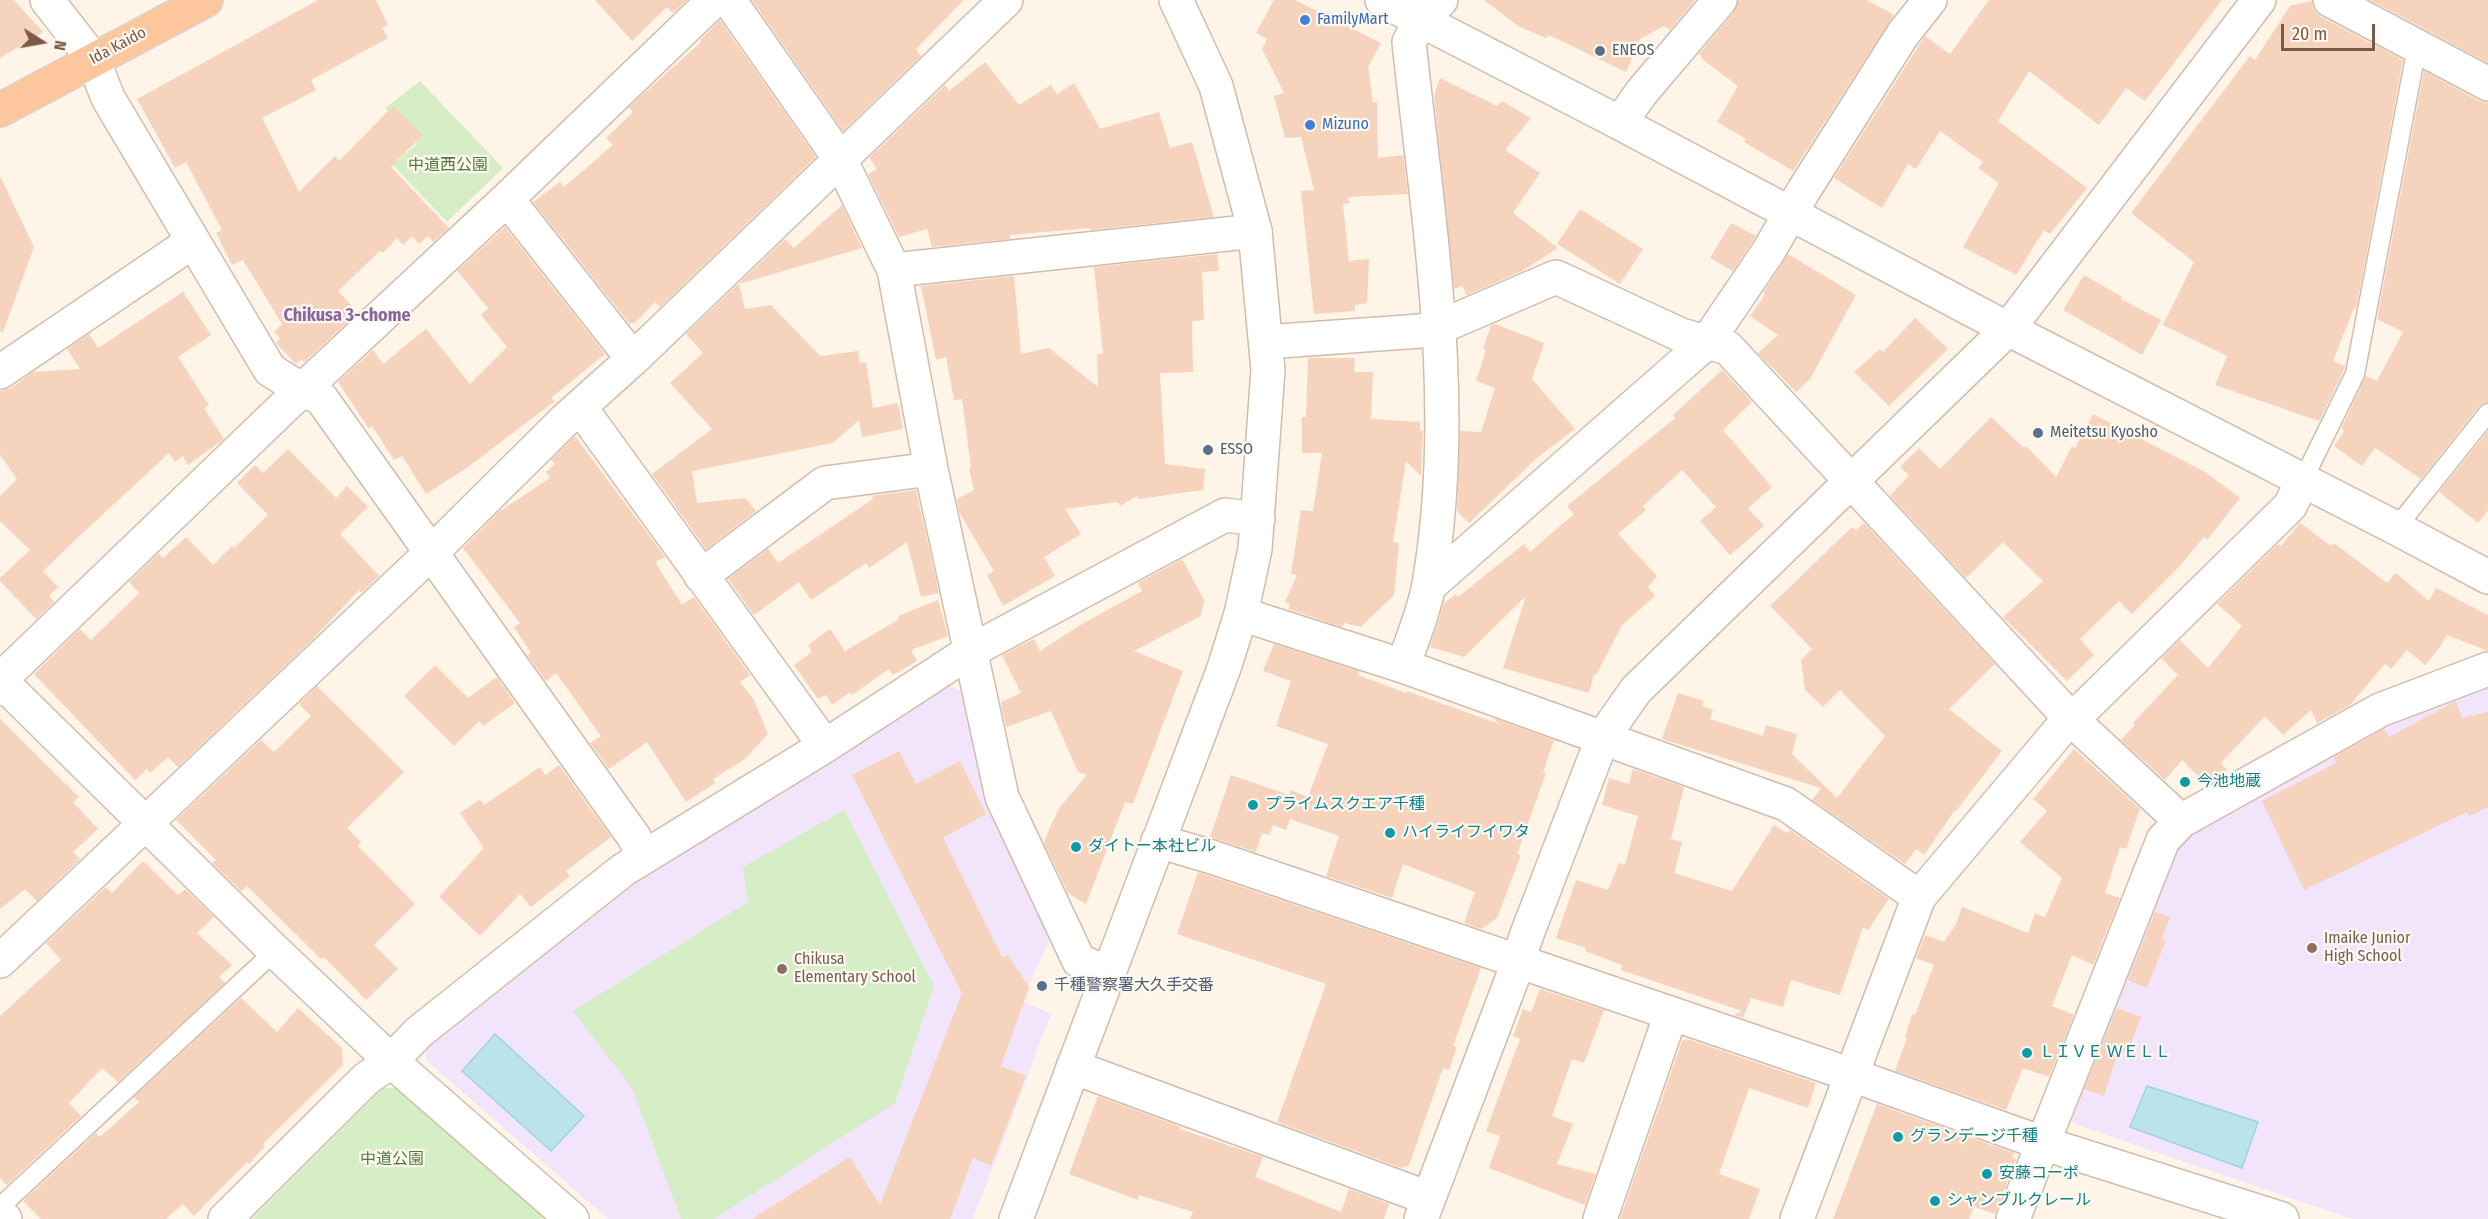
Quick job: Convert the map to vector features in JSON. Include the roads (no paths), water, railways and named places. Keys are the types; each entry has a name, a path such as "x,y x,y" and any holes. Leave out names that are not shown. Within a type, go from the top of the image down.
{"highway":[{"name":"Ida Kaido","path":"0,110 206,0"}],"street":[{"path":"46,0 93,59 108,98 270,370 302,390 321,398 634,837 644,857"},
{"path":"572,1219 391,1061 0,682 302,390 507,199 714,0"},
{"path":"729,0 840,159 894,270 969,652 1002,797 1079,961 1108,973"},
{"path":"0,961 432,552 573,413 633,359 1006,0"},
{"path":"1016,1219 1241,615 1255,549 1268,369 1255,231 1216,86 1176,0"},
{"path":"1382,0 1430,10 1620,123 2008,329 2302,482 2396,528 2488,578"},
{"path":"1620,123 1641,93 1720,0"},
{"path":"1429,586 1707,342 1768,252 1790,213 1903,34 1930,0"},
{"path":"1073,1067 1425,1209 1512,979 1516,962 1603,737 1636,690 2008,329 2259,0"},
{"path":"2330,0 2488,84"},
{"path":"1403,666 1429,586 1440,494 1440,327 1409,42 1430,10"},
{"path":"507,199 633,359"},
{"path":"894,270 1255,231"},
{"path":"0,372 192,242"},
{"path":"1266,342 1420,331 1440,327 1556,277 1681,335 1728,348 2070,718 2181,821"},
{"path":"573,413 701,576 825,746"},
{"path":"701,576 825,483 932,469"},
{"path":"1797,1219 1919,897 2070,718 2085,707 2290,506 2302,482"},
{"path":"225,1219 366,1079 391,1061 419,1032 623,870 825,746 969,652 1225,515 1258,519"},
{"path":"1241,615 1403,666 1786,804 1919,897"},
{"path":"2013,1219 2163,840 2181,821 2380,710 2488,669"},
{"path":"1158,841 1212,857 1852,1075 2243,1213 2282,1219"},
{"path":"1600,1219 1671,1014"},
{"path":"0,1215 5,1219"}],"lane":[{"path":"2302,482 2355,374 2417,47"},
{"path":"2396,528 2488,413"},
{"path":"0,1206 275,951"}],"water":[{"path":"495,1034 584,1116 551,1151 462,1071"},
{"path":"2147,1086 2258,1122 2242,1168 2130,1127"}],"place":[{"name":"FamilyMart","path":"1305,20"},
{"name":"ENEOS","path":"1600,51"},
{"name":"Mizuno","path":"1310,125"},
{"name":"Meitetsu Kyosho","path":"2038,433"},
{"name":"ESSO","path":"1208,450"},
{"name":"今池地蔵","path":"2185,782"},
{"name":"プライムスクエア千種","path":"1253,805"},
{"name":"ハイライフイワタ","path":"1390,833"},
{"name":"ダイトー本社ビル","path":"1076,847"},
{"name":"Imaike Junior High School","path":"2312,948"},
{"name":"Chikusa Elementary School","path":"782,969"},
{"name":"千種警察署大久手交番","path":"1042,986"},
{"name":"ＬＩＶＥ ＷＥＬＬ","path":"2027,1053"},
{"name":"グランデージ千種","path":"1898,1137"},
{"name":"安藤コーポ","path":"1987,1174"},
{"name":"シャンブルクレール","path":"1935,1201"}],"district":[{"name":"Chikusa 3-chome","path":"347,316"}],"park label":[{"name":"中道西公園","path":"448,166"},
{"name":"中道公園","path":"392,1160"}]}
